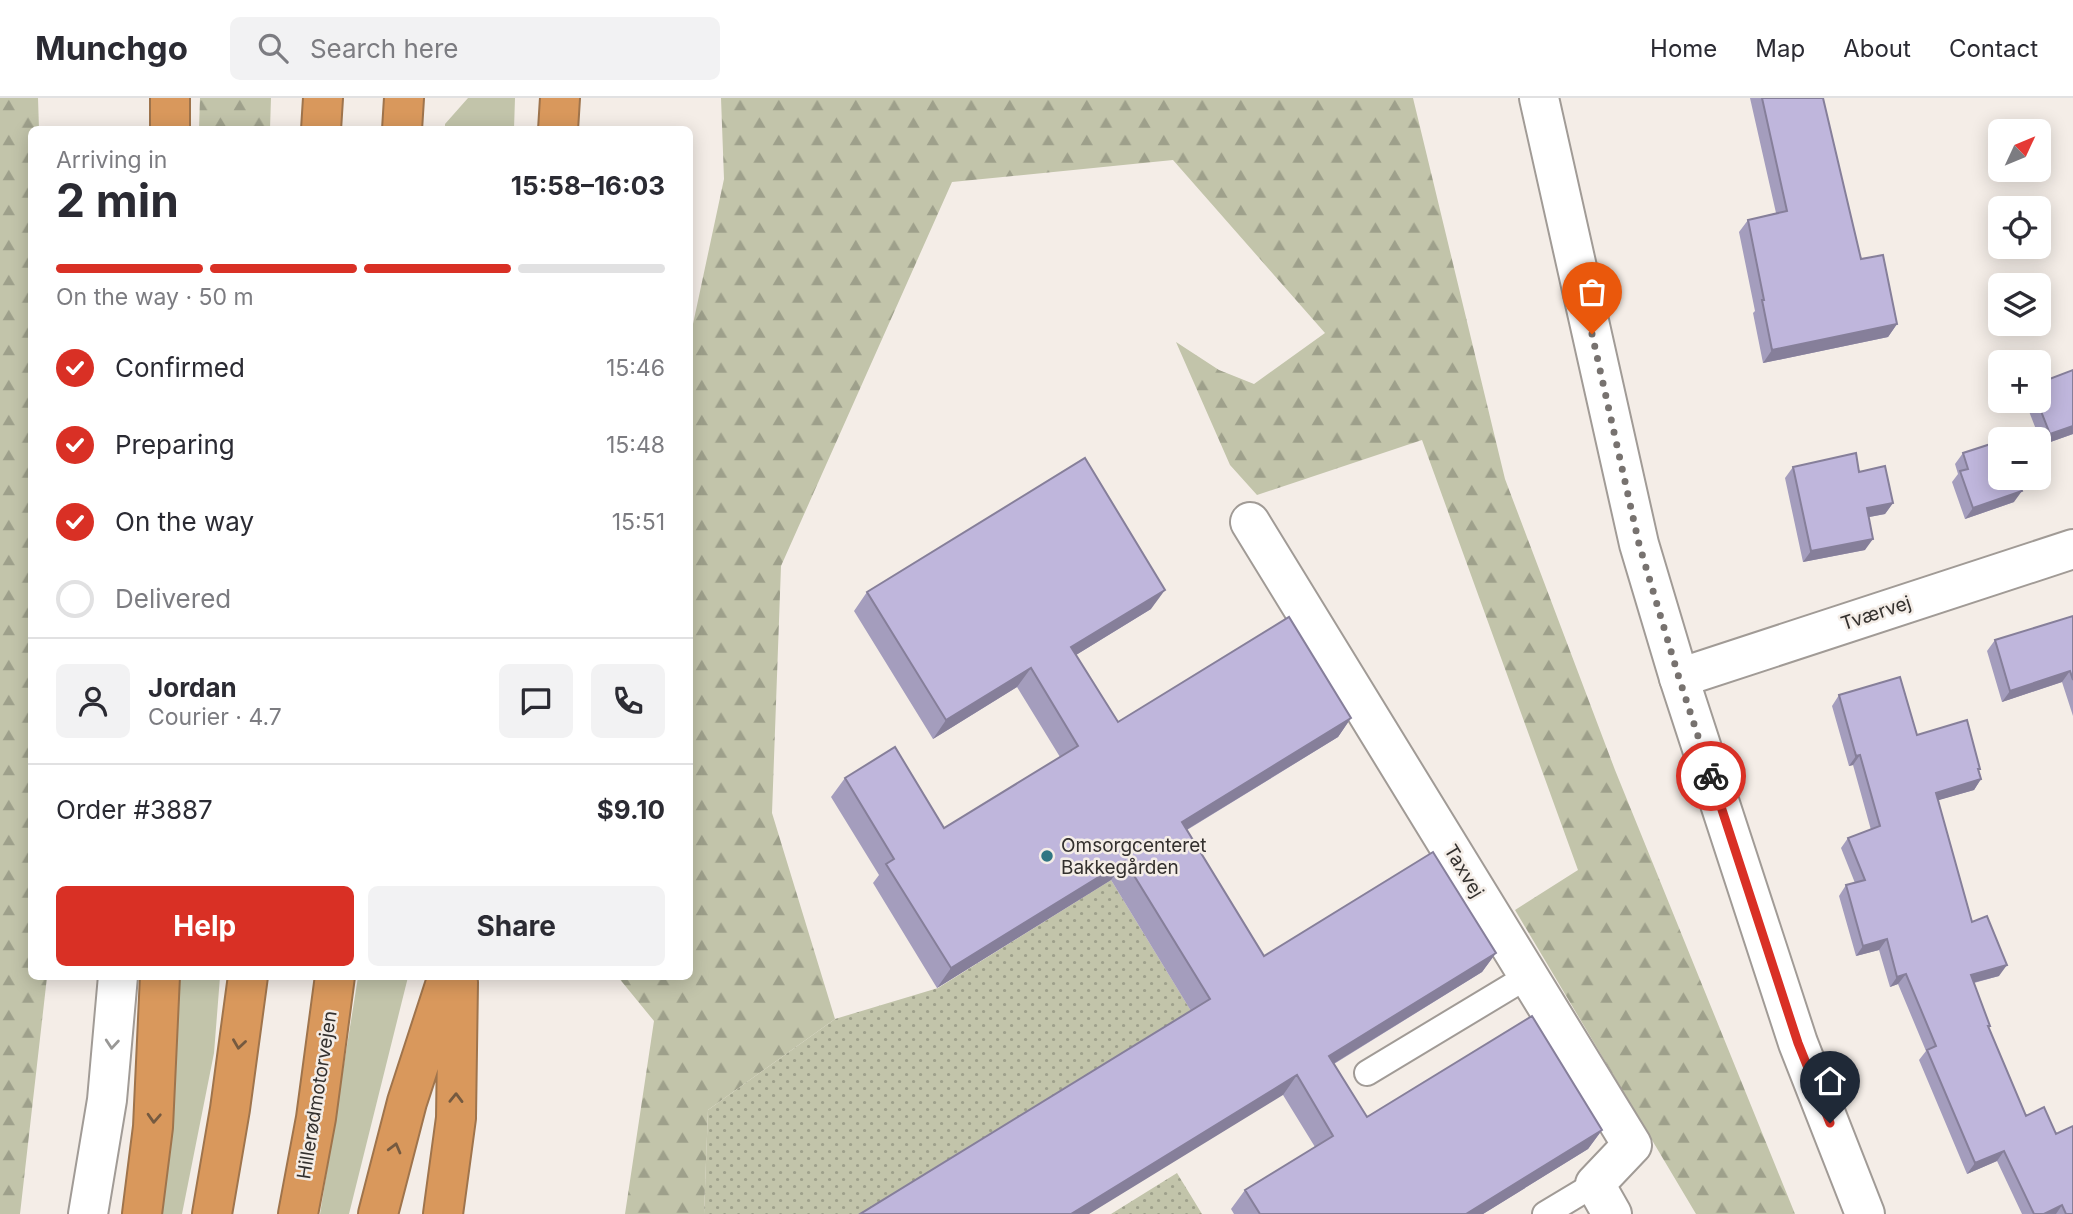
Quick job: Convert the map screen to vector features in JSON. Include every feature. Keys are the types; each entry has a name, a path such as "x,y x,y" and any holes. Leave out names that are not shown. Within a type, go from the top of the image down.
{"highway":[{"path":"170,98 170,126"},
{"path":"321,126 323,98"},
{"path":"402,126 404,98"},
{"path":"558,126 560,98"},
{"path":"142,1214 153,1127 160,980"},
{"path":"212,1214 247,980"},
{"name":"Hillerødmotorvejen","path":"299,1214 316,1118 334,980"},
{"path":"378,1214 408,1102 447,980"},
{"path":"443,1214 456,1118 458,980"}],"street":[{"path":"1539,98 1639,544 1679,678 1798,1043 1866,1214"},
{"name":"Taxvej","path":"1250,522 1632,1145 1604,1199"},
{"name":"Tværvej","path":"1679,678 2073,549"},
{"path":"88,1214 107,1100 118,980"}],"lane":[{"path":"1367,1073 1528,976"},
{"path":"1545,1214 1604,1199"}],"green space":[{"path":"0,98 38,98 39,126 28,126 28,980 47,980 20,1214 0,1214"},
{"path":"200,98 271,98 270,126 199,126"},
{"path":"468,98 515,98 514,126 445,124"},
{"path":"721,98 1413,98 1505,479 1615,770 1795,1214 1696,1214 1515,910 1578,870 1422,440 1257,495 1230,465 1176,342 1219,370 1254,384 1325,333 1173,160 952,182 781,566 772,813 835,1019 708,1110 704,1214 625,1214 654,1021 620,980 693,980 693,324 724,179"},
{"path":"1111,880 1196,1019 878,1214 704,1214 708,1110 835,1019 938,988"},
{"path":"175,980 220,980 214,1053 182,1214 159,1214"},
{"path":"358,980 407,980 349,1214 320,1214"},
{"path":"1177,1173 1202,1214 1111,1214"}],"building":[{"path":"1762,98 1823,98 1861,259 1883,255 1897,324 1772,350 1748,220 1787,211"},
{"path":"2073,370 2073,426 2051,434 2051,427 2047,427 2042,413 2051,413 2051,378"},
{"path":"1988,445 1988,490 2022,491 1973,508 1960,471 1968,469 1963,453"},
{"path":"1856,453 1859,472 1885,466 1893,503 1867,508 1873,539 1811,551 1793,467"},
{"name":"Omsorgcenteret Bakkegården","path":"1085,458 1165,590 1071,647 1118,722 1289,617 1351,718 1182,822 1264,956 1433,852 1496,953 1329,1056 1367,1117 1532,1016 1602,1130 1466,1214 1260,1214 1245,1190 1333,1136 1297,1075 1071,1214 860,1214 1210,999 1125,861 951,968 886,864 894,859 845,778 895,747 944,828 1078,746 1031,668 946,720 867,592"},
{"path":"2073,616 2073,680 2070,671 2010,691 1995,640"},
{"path":"1900,677 1917,735 1967,720 1981,779 1936,793 1972,922 1987,916 2007,965 1971,975 1988,1026 2026,1116 2044,1107 2056,1134 2073,1126 2073,1214 2066,1214 2062,1205 2044,1214 2034,1214 2004,1151 1975,1163 1927,1050 1936,1046 1906,974 1897,977 1887,939 1863,946 1846,885 1865,880 1848,838 1880,826 1860,755 1856,756 1839,695"}],"way so far":[{"path":"1592,334 1639,544 1711,776"}],"place":[{"name":"Omsorgcenteret Bakkegården","path":"1047,856"}],"route":[{"path":"1711,776 1798,1043 1830,1123"}]}
